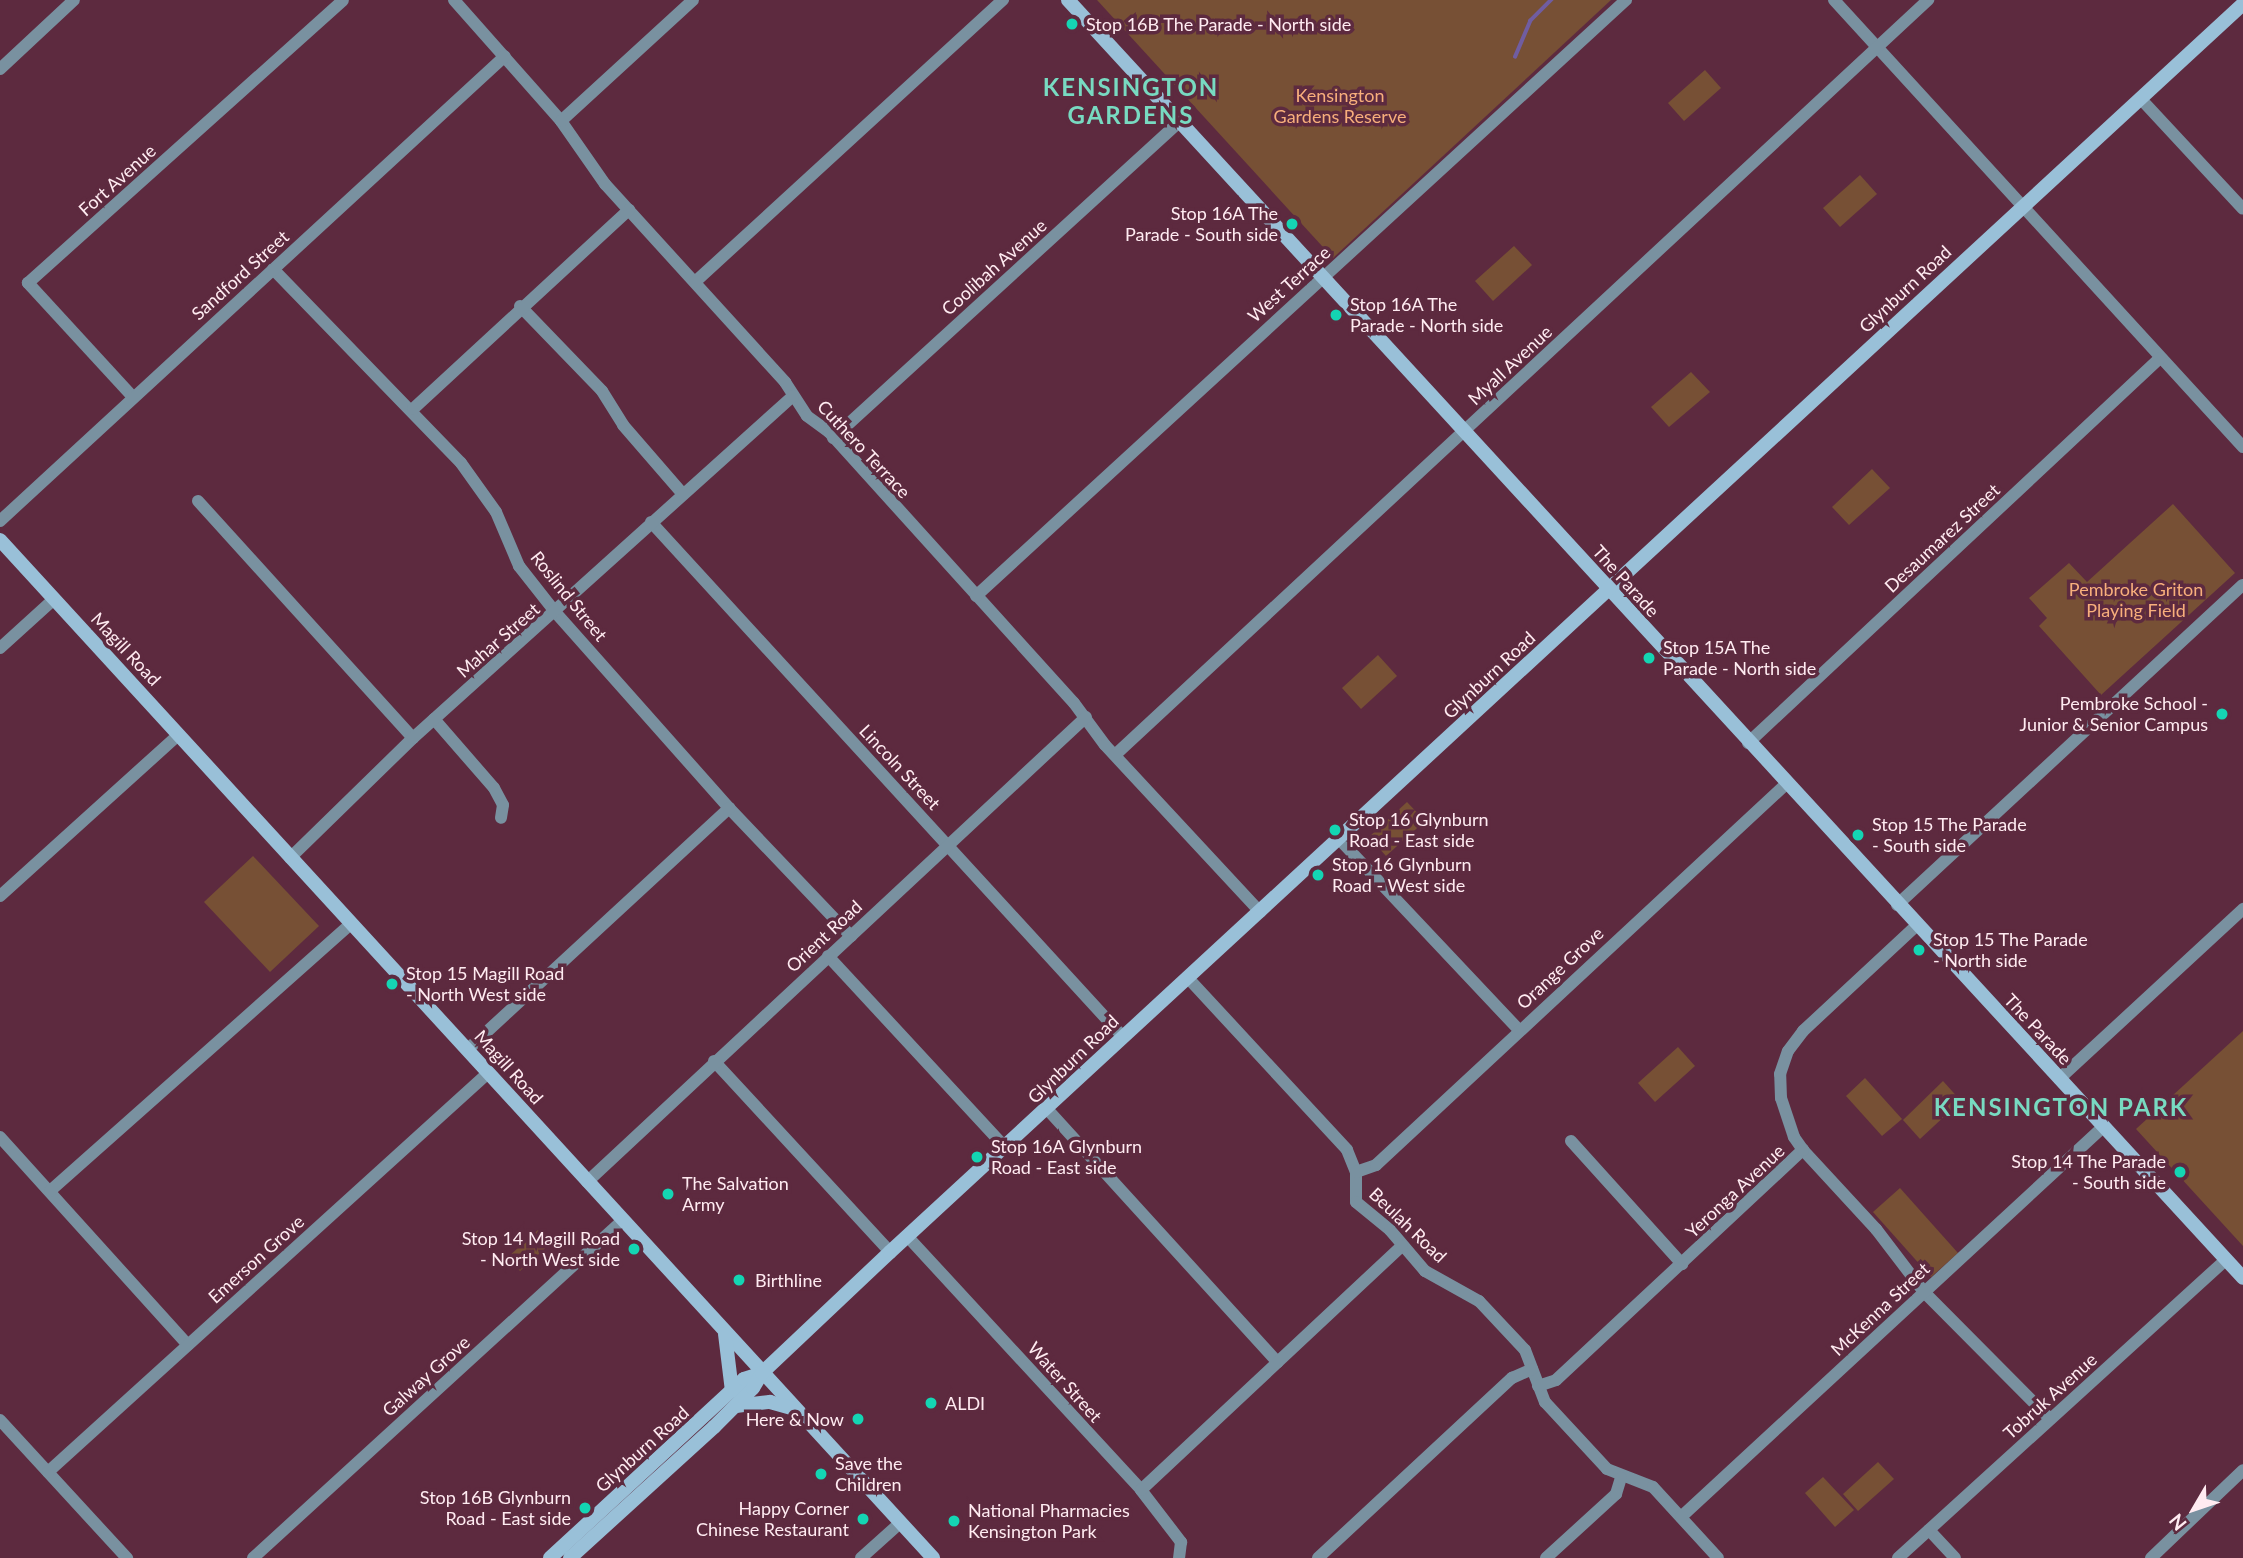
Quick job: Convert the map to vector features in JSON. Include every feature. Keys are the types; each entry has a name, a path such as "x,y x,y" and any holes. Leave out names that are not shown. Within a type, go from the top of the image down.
{"main road":[{"name":"The Parade","path":"1068,0 1916,926 2243,1278"},
{"name":"Glynburn Road","path":"560,1556 734,1407 762,1373 907,1236 1048,1110 2243,4"},
{"name":"Magill Road","path":"0,540 933,1558"},
{"path":"725,1333 732,1391"},
{"name":"Glynburn Road","path":"560,1556 744,1379 762,1373"},
{"path":"734,1407 770,1402 795,1409"}],"street":[{"path":"0,69 74,0"},
{"name":"Fort Avenue","path":"132,396 28,283 344,0"},
{"name":"Cuthero Terrace","path":"454,0 561,121 629,210 695,282 807,416 833,438 1086,717 1115,755 1260,912"},
{"path":"561,121 693,0"},
{"path":"695,282 1003,0"},
{"name":"West Terrace","path":"976,596 1626,0"},
{"path":"1834,0 2243,447"},
{"name":"Myall Avenue","path":"1115,755 1928,0"},
{"name":"Sandford Street","path":"0,521 132,396 505,56"},
{"path":"2140,98 2243,209"},
{"name":"Coolibah Avenue","path":"833,438 1179,122"},
{"path":"413,409 520,306 629,210"},
{"name":"Roslind Street","path":"273,268 413,409 496,512 519,566 556,612 729,808 851,936"},
{"path":"520,306 603,391 623,425 682,493"},
{"name":"Desaumarez Street","path":"1748,743 2160,358"},
{"name":"Mahar Street","path":"290,858 413,738 556,612 682,493 793,396"},
{"path":"198,501 413,738"},
{"name":"Lincoln Street","path":"651,522 1124,1037"},
{"path":"1897,905 2243,585"},
{"path":"0,648 54,599"},
{"name":"Orient Road","path":"587,1182 1086,717"},
{"path":"434,719 494,788 503,805 501,818"},
{"path":"0,896 178,735"},
{"name":"Orange Grove","path":"1356,1172 1376,1165 1786,784"},
{"path":"467,1051 729,808"},
{"path":"1339,839 1519,1030"},
{"path":"2059,1079 2243,909"},
{"path":"50,1191 351,924"},
{"name":"Yeronga Avenue","path":"1538,1387 1556,1380 1803,1150 1794,1137 1781,1098 1780,1074 1788,1051 1803,1031 1916,926"},
{"path":"828,956 1006,1148"},
{"name":"Beulah Road","path":"1188,978 1347,1150 1356,1172 1356,1202 1390,1230 1425,1271 1479,1301 1517,1339 1545,1402 1607,1469 1621,1478 1653,1486 1718,1558"},
{"path":"714,1061 890,1252"},
{"name":"Emerson Grove","path":"48,1472 488,1073"},
{"path":"1048,1110 1277,1362"},
{"name":"McKenna Street","path":"1681,1517 2103,1127"},
{"path":"0,1137 188,1345"},
{"path":"1571,1141 1682,1264"},
{"path":"1803,1150 1876,1229 1924,1292 2050,1419"},
{"name":"Galway Grove","path":"253,1558 623,1220"},
{"name":"Water Street","path":"907,1236 1141,1490 1181,1542 1179,1558"},
{"path":"1141,1490 1402,1246"},
{"name":"Tobruk Avenue","path":"1898,1558 2226,1260"},
{"path":"1318,1558 1512,1378 1532,1369"},
{"path":"0,1420 127,1558"},
{"path":"2151,1558 2243,1470"},
{"path":"1546,1558 1616,1494 1621,1478"},
{"path":"861,1558 900,1523"},
{"path":"1929,1530 1955,1558"}],"green space":[{"name":"Kensington Gardens Reserve","path":"1097,0 1611,0 1333,258"},
{"path":"1705,70 1721,88 1684,121 1668,103"},
{"path":"1860,175 1877,194 1840,227 1823,208"},
{"path":"1514,246 1532,265 1493,301 1475,281"},
{"path":"1691,372 1710,392 1669,427 1651,407"},
{"path":"1872,469 1890,488 1849,525 1832,507"},
{"name":"Pembroke Griton Playing Field","path":"2173,504 2235,573 2101,695 2039,626 2047,618 2029,598 2069,563 2087,582"},
{"path":"1378,655 1397,676 1361,709 1342,688"},
{"path":"1407,802 1425,821 1386,856 1369,837"},
{"path":"253,856 319,926 270,972 204,902"},
{"path":"2243,1031 2243,1246 2136,1129"},
{"path":"1678,1047 1695,1066 1655,1102 1638,1083"},
{"path":"1865,1078 1902,1119 1882,1136 1846,1096"},
{"path":"1943,1081 1961,1101 1920,1139 1903,1120"},
{"path":"1900,1188 1958,1253 1931,1277 1873,1212"},
{"path":"538,1230 551,1243 520,1271 508,1257"},
{"path":"1878,1462 1894,1479 1858,1511 1843,1494"},
{"path":"1823,1477 1854,1510 1835,1527 1805,1493"}],"waterway":[{"path":"1515,57 1530,21 1551,0"}],"place":[{"name":"Stop 16B The Parade - North side","path":"1072,24"},
{"name":"Stop 16A The Parade - South side","path":"1292,224"},
{"name":"Stop 16A The Parade - North side","path":"1336,315"},
{"name":"Stop 15A The Parade - North side","path":"1649,658"},
{"name":"Pembroke School - Junior & Senior Campus","path":"2222,714"},
{"name":"Stop 16 Glynburn Road - East side","path":"1335,830"},
{"name":"Stop 15 The Parade - South side","path":"1858,835"},
{"name":"Stop 16 Glynburn Road - West side","path":"1318,875"},
{"name":"Stop 15 The Parade - North side","path":"1919,950"},
{"name":"Stop 15 Magill Road - North West side","path":"392,984"},
{"name":"Stop 16A Glynburn Road - East side","path":"977,1157"},
{"name":"Stop 14 The Parade - South side","path":"2180,1172"},
{"name":"The Salvation Army","path":"668,1194"},
{"name":"Stop 14 Magill Road - North West side","path":"634,1249"},
{"name":"Birthline","path":"739,1280"},
{"name":"ALDI","path":"931,1403"},
{"name":"Here & Now","path":"858,1419"},
{"name":"Save the Children","path":"821,1474"},
{"name":"Stop 16B Glynburn Road - East side","path":"585,1508"},
{"name":"Happy Corner Chinese Restaurant","path":"863,1519"},
{"name":"National Pharmacies Kensington Park","path":"954,1521"}],"district":[{"name":"KENSINGTON GARDENS","path":"1131,101"},
{"name":"KENSINGTON PARK","path":"2061,1107"}]}
